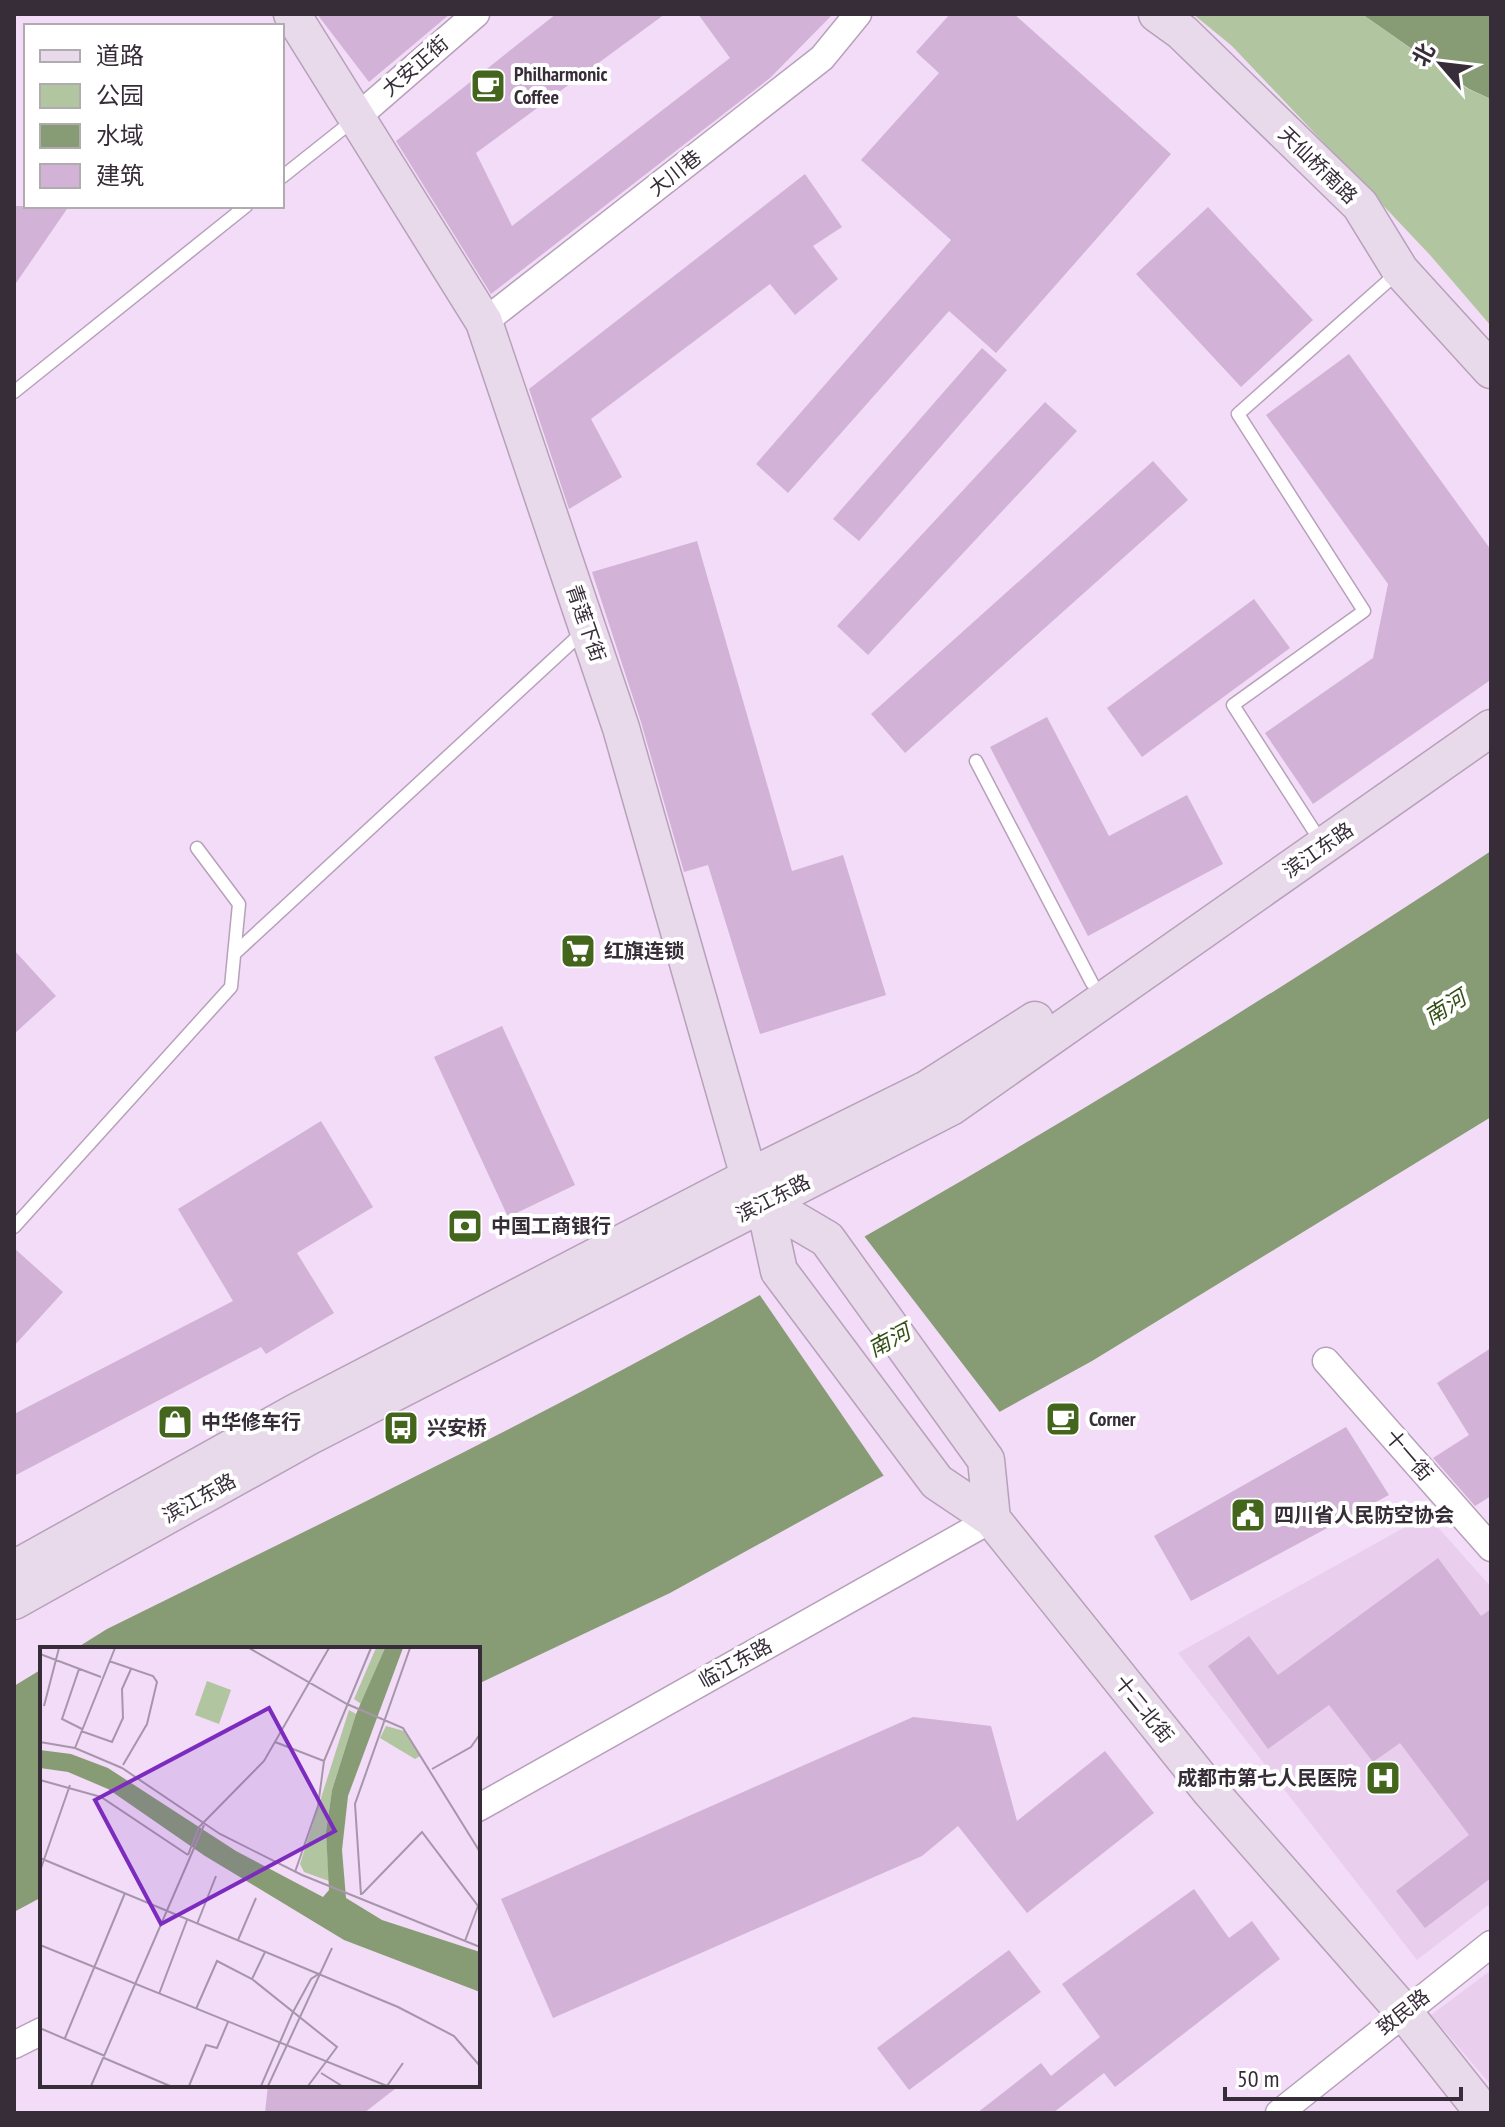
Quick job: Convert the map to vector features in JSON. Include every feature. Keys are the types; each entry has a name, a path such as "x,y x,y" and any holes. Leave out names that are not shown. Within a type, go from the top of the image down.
{"main road":[{"name":"青莲下街","path":"292,14 484,322 621,728 779,1271"},
{"name":"天仙桥南路","path":"1157,14 1182,32 1360,205 1400,270 1491,370"},
{"name":"滨江东路","path":"14,1601 756,1189 927,1089 1316,834 1491,700"},
{"name":"滨江东路","path":"14,1569 296,1412 756,1189 951,1107 1491,728"},
{"path":"756,1189 827,1239 986,1460 992,1519"},
{"name":"十二北街","path":"779,1271 937,1482 992,1519 1211,1792 1403,2011 1484,2113"}],"street":[{"name":"大安正街","path":"355,119 476,14"},
{"name":"大川巷","path":"484,322 822,58 858,14"},
{"name":"十一街","path":"1326,1361 1491,1548"},
{"name":"临江东路","path":"480,1807 992,1519"},
{"name":"致民路","path":"1279,2113 1403,2011 1491,1944"},
{"path":"14,2045 40,2032"}],"lane":[{"path":"284,175 355,119"},
{"path":"14,392 244,208"},
{"path":"1316,834 1233,705 1364,611 1238,414 1400,270"},
{"path":"234,954 587,628"},
{"path":"976,761 1092,983"},
{"path":"14,1227 231,987 239,904 197,848"}],"shaded area":[{"name":"成都市第七人民医院","path":"1427,1515 1491,1587 1491,1903 1417,1960 1178,1653"},
{"path":"1491,1970 1491,2085 1431,2015"}],"green space":[{"path":"1193,14 1362,14 1468,89 1491,99 1491,326 1430,255 1232,46"}],"water":[{"path":"1362,14 1491,14 1491,99 1469,89"},
{"name":"南河","path":"1491,851 1491,1117 1092,1361 670,1593 480,1683 480,1647 78,1647 107,1629 594,1385 769,1290 1083,1109"},
{"path":"40,1670 40,1898 14,1912 14,1686"}],"pier":[{"path":"861,1232 1002,1415 886,1479 757,1291"}],"building":[{"path":"317,14 450,14 369,82"},
{"path":"556,14 665,14 476,153 512,226 730,58 698,14 833,14 770,78 491,294 396,141"},
{"path":"950,14 1014,14 1171,154 996,353 949,311 788,493 756,464 951,240 861,160 939,73 916,52"},
{"path":"805,174 842,227 813,246 838,279 795,315 770,284 591,419 622,477 569,509 529,389"},
{"path":"14,206 68,208 14,286"},
{"path":"1208,207 1313,320 1241,387 1136,274"},
{"path":"982,348 1007,370 859,541 833,519"},
{"path":"1349,354 1491,550 1489,681 1313,804 1265,733 1373,658 1388,584 1266,415"},
{"path":"1045,402 1077,431 868,655 837,626"},
{"path":"1153,461 1188,500 905,753 871,714"},
{"path":"697,541 792,871 843,855 886,995 760,1034 708,865 684,872 641,722 592,572"},
{"path":"1254,599 1290,648 1142,757 1107,708"},
{"path":"1047,717 1109,836 1187,795 1223,864 1088,936 990,747"},
{"path":"14,950 56,996 14,1034"},
{"path":"502,1026 575,1185 508,1217 434,1057"},
{"path":"321,1121 373,1207 297,1253 334,1313 266,1354 261,1347 14,1476 14,1414 233,1301 178,1209"},
{"path":"14,1248 63,1292 14,1346"},
{"path":"1491,1348 1491,1496 1475,1506 1433,1458 1469,1435 1437,1383"},
{"path":"1346,1427 1389,1495 1191,1601 1154,1536"},
{"path":"1438,1558 1481,1616 1491,1609 1491,1878 1425,1928 1396,1891 1469,1835 1400,1743 1373,1762 1329,1705 1268,1749 1208,1666 1249,1636 1278,1675"},
{"path":"913,1717 991,1726 1017,1821 1105,1751 1154,1813 1027,1913 958,1826 922,1856 553,2018 501,1899"},
{"path":"1194,1889 1229,1938 1252,1921 1280,1959 1115,2087 1104,2073 1053,2113 977,2113 1041,2063 1051,2076 1100,2037 1062,1984"},
{"path":"1009,1950 1041,1992 909,2090 877,2048"},
{"path":"268,2087 397,2087 364,2113 265,2113"}],"place":[{"name":"Philharmonic Coffee","path":"488,86"},
{"name":"红旗连锁","path":"578,951"},
{"name":"中国工商银行","path":"465,1226"},
{"name":"Corner","path":"1063,1419"},
{"name":"中华修车行","path":"175,1422"},
{"name":"兴安桥","path":"401,1428"},
{"name":"四川省人民防空协会","path":"1248,1515"},
{"name":"成都市第七人民医院","path":"1383,1778"}]}
